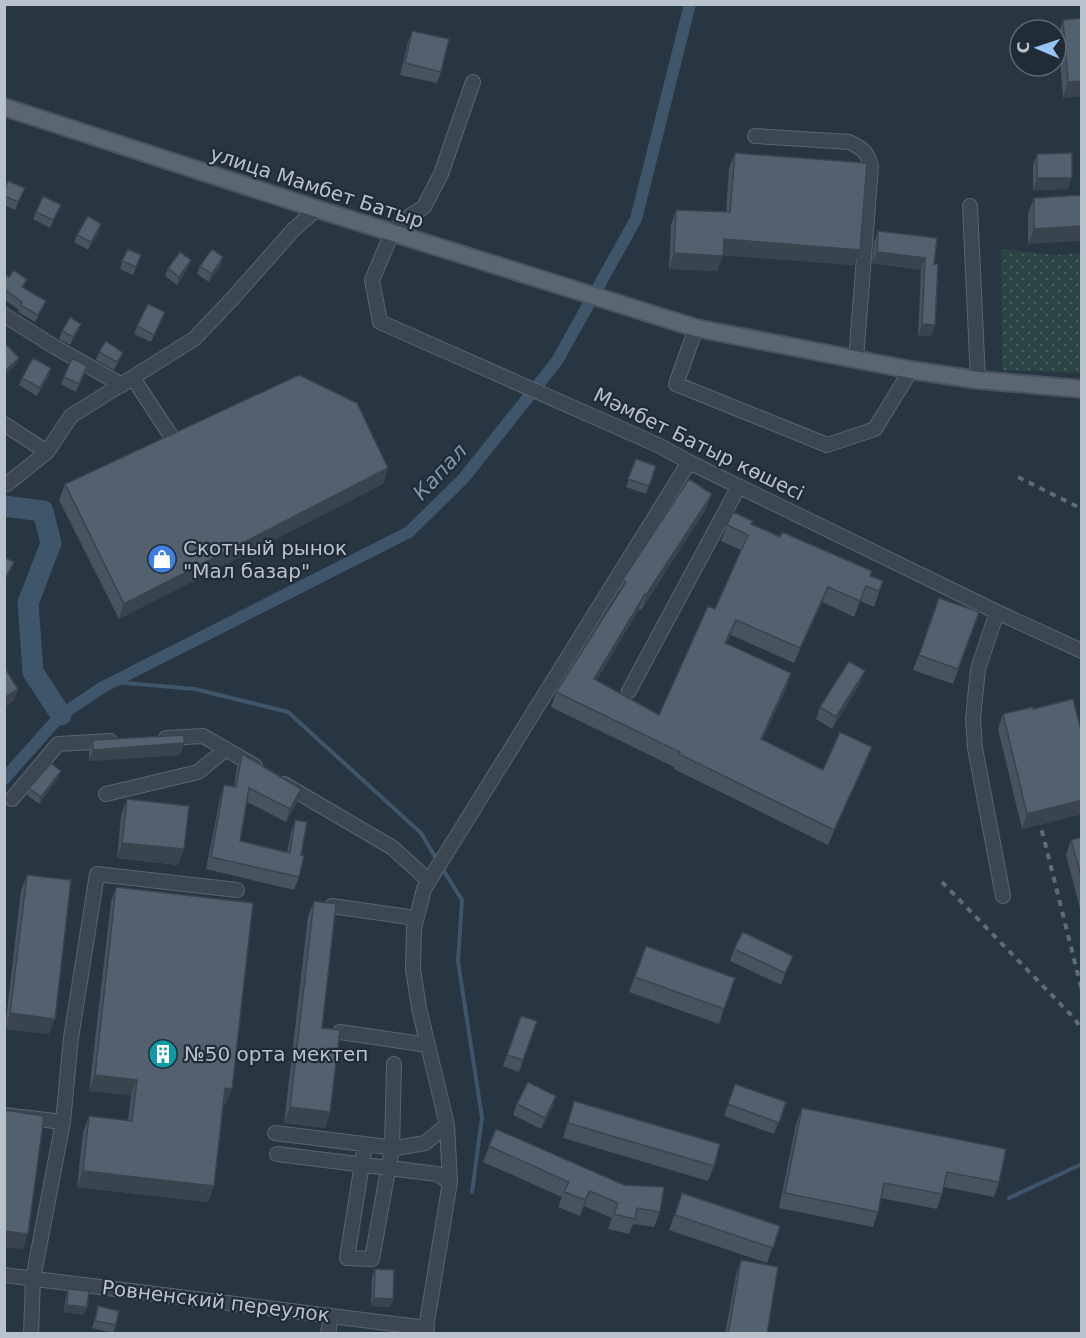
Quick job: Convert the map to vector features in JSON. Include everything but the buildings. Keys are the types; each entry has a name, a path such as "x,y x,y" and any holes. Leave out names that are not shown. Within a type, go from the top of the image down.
{"main road":[{"name":"улица Мамбет Батыр","path":"4,108 317,210 696,328"},
{"path":"696,328 911,370 978,380 1082,389"}],"street":[{"path":"392,233 410,216 424,207 441,174 473,82"},
{"path":"755,136 849,142 860,147 868,156 871,166 855,360"},
{"path":"970,206 978,380"},
{"path":"4,484 47,452 71,416 194,339 294,229 317,210"},
{"name":"Мәмбет Батыр көшесі","path":"392,233 372,280 380,322 660,446 997,612 1082,651"},
{"path":"4,315 55,347 127,381 171,436"},
{"path":"696,328 676,384 827,445 875,429 911,370"},
{"path":"4,424 47,452"},
{"path":"426,1330 450,1182 447,1125 419,1008 413,969 414,928 424,888 689,462"},
{"path":"629,691 739,486"},
{"path":"997,612 978,669 973,718 975,748 1003,896"},
{"path":"147,739 203,736 393,848 432,876"},
{"path":"12,799 58,744 125,740"},
{"path":"106,794 198,772 226,749"},
{"path":"31,1334 33,1279 63,1122 71,1038 97,874 237,890"},
{"path":"332,906 416,918"},
{"path":"340,1032 428,1045"},
{"path":"365,1145 347,1258 372,1259 392,1148 394,1064"},
{"path":"4,1115 63,1122"},
{"path":"275,1133 396,1148 425,1143 447,1125"},
{"path":"277,1154 437,1174 450,1182"},
{"name":"Ровненский переулок","path":"4,1275 426,1330"},
{"path":"328,1334 331,1316"}],"green space":[{"path":"1001,249 1056,255 1081,253 1081,373 1002,370"}],"waterway":[{"name":"Капал","path":"4,779 61,715 103,687 409,532 463,479 557,361 636,219 690,4"},
{"path":"4,506 43,511 51,543 28,603 33,672 61,715"},
{"path":"114,682 195,689 288,712 421,833 438,862"},
{"path":"442,868 462,900 458,961 482,1118 472,1192"},
{"path":"1009,1198 1082,1164"}],"railway":[{"path":"1018,477 1082,509"},
{"path":"1036,807 1082,991"},
{"path":"942,882 1075,1019 1082,1030"}],"place":[{"name":"Скотный рынок \"Мал базар\"","path":"162,559"},
{"name":"№50 орта мектеп","path":"163,1054"}]}
